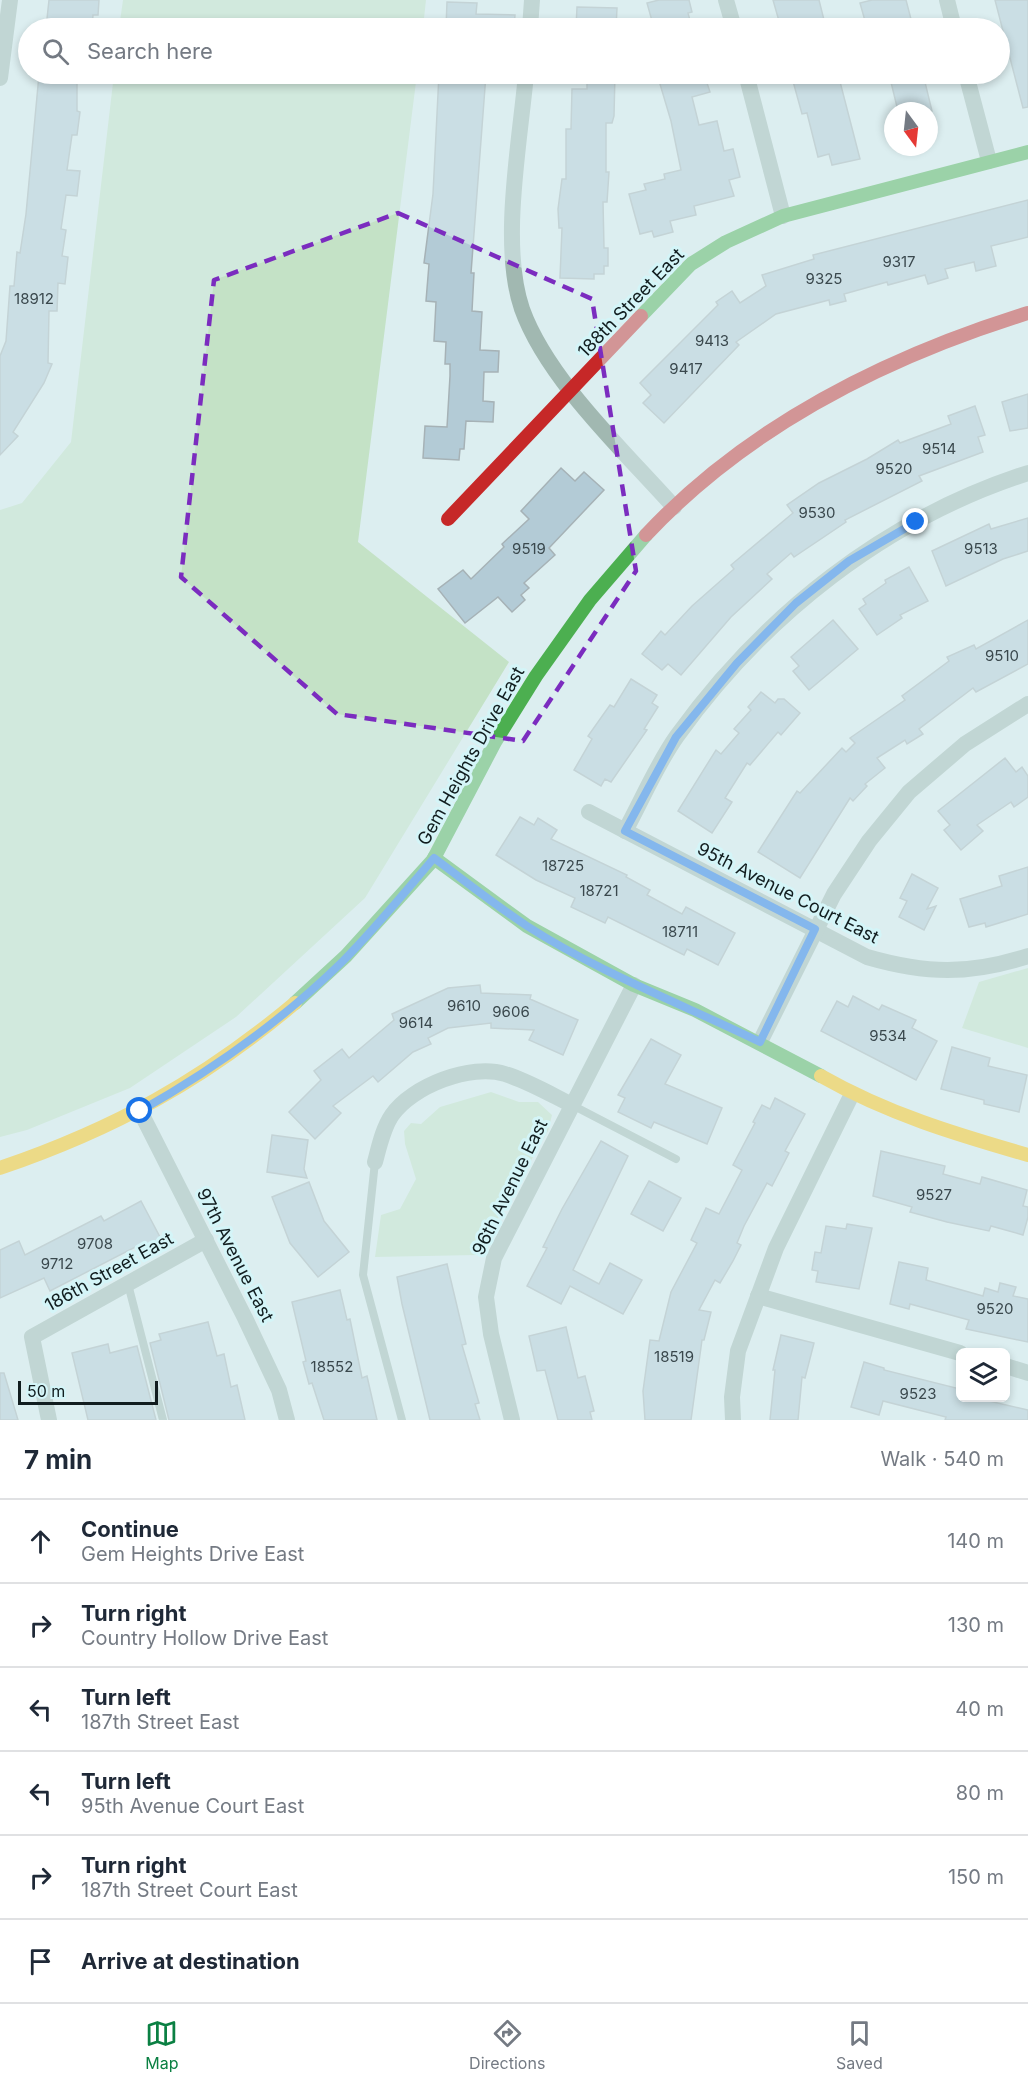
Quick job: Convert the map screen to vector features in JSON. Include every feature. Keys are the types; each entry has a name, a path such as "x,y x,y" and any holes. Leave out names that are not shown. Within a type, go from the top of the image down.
{"street":[{"path":"0,78 2,43 10,0"},
{"path":"531,18 532,0"},
{"path":"726,0 731,18"},
{"path":"947,0 952,18"},
{"path":"525,84 513,222 514,270 522,308 536,340 555,372 674,507"},
{"path":"749,84 783,216"},
{"path":"969,84 988,161"},
{"name":"188th Street East","path":"448,519 692,264 726,242 783,216 1028,152"},
{"name":"Gem Heights Drive East","path":"0,1168 140,1111 189,1083 245,1046 295,1006 344,960 434,858 518,704 575,619 629,552 674,507 721,468 796,414 861,378 915,351 1028,313"},
{"path":"625,831 676,737 737,663 796,603 849,561 916,522 995,484 1028,473"},
{"path":"760,1042 815,929 834,894 869,841 909,792 965,744 1028,704"},
{"name":"95th Avenue Court East","path":"589,812 867,957 906,969 945,972 981,968 1028,956"},
{"path":"434,858 527,926 634,985 695,1010 760,1042 852,1094 932,1128 1028,1155"},
{"name":"96th Avenue East","path":"512,1420 491,1334 486,1297 494,1258 634,985"},
{"path":"375,1162 393,1114 425,1086 448,1078 476,1071 503,1073 572,1105"},
{"path":"733,1420 732,1397 738,1351 758,1296 776,1248 852,1094"},
{"name":"97th Avenue East","path":"140,1111 279,1390 287,1420"},
{"name":"186th Street East","path":"49,1420 32,1337 206,1240"},
{"path":"758,1296 956,1352"},
{"path":"1010,1367 1028,1372"}],"lane":[{"path":"572,1105 676,1159"},
{"path":"375,1162 363,1275 402,1420"},
{"path":"128,1284 163,1420"}],"highlighted area":[{"path":"398,213 592,299 636,571 523,741 337,714 181,577 214,280"}],"green space":[{"path":"123,0 426,0 424,18 120,18"},
{"path":"113,84 416,84 358,542 509,662 365,898 236,1017 130,1088 27,1130 0,1137 0,510 22,503 71,442"},
{"path":"1028,968 1028,1048 962,1028 979,982"},
{"path":"491,1092 519,1102 538,1102 552,1115 548,1131 477,1255 375,1257 381,1215 400,1209 416,1179 405,1144 404,1131 411,1123 421,1124 440,1107"}],"building":[{"path":"49,0 99,0 98,15 93,15 93,18 47,18"},
{"path":"659,0 689,0 692,12 688,13 689,18 651,18 647,3"},
{"path":"773,0 819,0 824,18 778,18"},
{"path":"872,0 906,0 911,18 864,18 860,3"},
{"path":"995,0 1028,0 1028,107 1023,108 1010,58 1010,18 1000,18"},
{"path":"447,2 477,3 476,14 515,15 515,18 446,18"},
{"path":"577,7 617,8 616,18 576,18"},
{"path":"38,84 77,84 77,111 80,112 77,135 72,135 67,170 80,171 77,196 66,195 61,229 66,230 62,256 68,257 65,284 58,283 57,311 49,311 48,363 52,364 44,383 13,432 18,436 0,455 0,356 6,341 10,286 14,286 17,252 20,253"},
{"path":"438,84 485,84 471,273 474,273 472,311 482,312 480,350 499,351 498,372 484,372 483,401 494,402 493,422 466,421 464,449 460,449 459,460 423,458 425,426 447,427 450,376 450,364 445,364 446,342 434,341 436,302 426,301 429,264 424,263 433,194"},
{"path":"587,84 615,84 614,116 612,123 606,123 606,172 609,172 607,202 603,202 604,248 608,248 608,266 604,266 604,274 594,274 594,279 560,278 562,228 559,228 558,209 562,179 566,179 566,129 571,129 572,89 587,89"},
{"path":"660,84 707,84 710,92 692,97 699,125 717,121 724,151 733,149 740,177 729,180 734,196 694,206 696,215 670,221 673,232 654,237 652,231 640,234 629,194 646,190 644,184 665,179 664,174 681,170 671,121"},
{"path":"794,84 841,84 860,159 832,165 829,154 818,157 807,113 802,114"},
{"path":"891,84 925,84 930,102 896,102"},
{"path":"1028,200 1028,237 991,246 996,266 976,271 974,262 945,269 948,278 928,284 925,275 888,285 887,282 844,294 846,301 830,305 829,300 776,314 736,342 739,345 664,423 643,403 651,395 640,383 718,305 716,302 732,291 740,303 766,286 762,275 814,259 813,255"},
{"path":"1028,394 1028,428 1010,431 1002,402"},
{"path":"975,406 985,435 978,437 983,452 919,476 922,481 845,520 846,522 794,557 791,553 767,574 772,579 731,617 681,675 668,664 662,670 642,654 661,631 665,635 692,606 734,569 731,565 793,513 787,505 819,483 867,459 898,440 900,443 951,424 948,416"},
{"path":"561,468 575,481 584,472 604,490 549,548 555,555 524,583 529,588 521,595 525,600 512,612 498,597 465,623 438,589 463,570 471,579 504,547 502,544 529,519 521,511"},
{"path":"1028,518 1028,551 1003,559 946,586 932,551 989,524 991,529"},
{"path":"909,567 928,601 900,615 902,618 877,635 859,609 866,604 863,599 886,583 885,580"},
{"path":"833,620 858,649 809,690 793,671 799,666 791,657"},
{"path":"1028,620 1028,664 976,692 973,688 919,729 923,734 907,744 905,740 877,758 885,768 865,784 867,786 853,801 850,798 800,878 758,852 797,791 800,793 842,748 846,752 855,743 850,738 905,700 902,696 949,661 947,657 974,645 976,649"},
{"path":"631,679 657,695 652,703 658,707 644,729 647,730 611,782 605,779 601,786 574,770 592,739 588,736 610,705 614,707"},
{"path":"761,692 775,703 778,699 784,699 800,713 781,735 778,732 750,765 747,763 725,798 732,802 712,833 678,811 716,750 721,754 739,733 734,729 751,710 748,707"},
{"path":"1005,758 1016,772 1022,767 1028,776 1028,797 1014,807 1011,802 977,825 983,831 961,850 944,830 950,825 938,811"},
{"path":"520,817 534,825 538,818 557,830 551,839 627,875 626,877 650,890 647,895 682,914 686,907 735,933 718,965 687,949 684,955 608,917 605,923 571,907 575,898 536,880 496,855"},
{"path":"1028,867 1028,914 986,927 985,923 969,927 960,899 1002,886 999,876"},
{"path":"912,874 938,888 927,909 936,906 924,930 899,917 907,901 900,898"},
{"path":"480,985 481,993 531,995 530,999 578,1020 563,1055 529,1040 534,1030 491,1028 491,1023 448,1028 428,1038 431,1044 413,1052 378,1082 373,1076 333,1106 341,1113 315,1139 289,1112 321,1080 314,1071 342,1049 349,1058 394,1020 392,1014 448,988"},
{"path":"853,996 879,1010 882,1005 916,1020 912,1028 937,1041 916,1080 821,1031 837,1001 848,1007"},
{"path":"651,1039 681,1055 665,1084 722,1108 707,1144 654,1122 651,1128 618,1112 625,1098 618,1095"},
{"path":"952,1047 990,1058 988,1066 1027,1075 1019,1112 984,1104 984,1100 941,1089"},
{"path":"775,1098 805,1114 785,1151 789,1153 772,1186 767,1183 744,1226 737,1243 741,1245 733,1261 720,1283 715,1280 699,1310 711,1312 704,1340 702,1340 691,1420 645,1420 643,1391 650,1340 659,1341 671,1292 697,1243 691,1240 706,1208 719,1214 742,1170 733,1165 755,1123 753,1122 762,1105 770,1109"},
{"path":"272,1135 308,1140 304,1169 307,1178 267,1172"},
{"path":"601,1141 628,1156 573,1270 599,1284 610,1263 642,1280 623,1314 570,1286 561,1304 527,1286 547,1248 543,1247 562,1209"},
{"path":"881,1151 945,1166 943,1174 980,1184 982,1177 1027,1190 1023,1206 1028,1207 1028,1217 1023,1235 991,1226 989,1231 947,1222 910,1212 912,1207 873,1196"},
{"path":"649,1181 681,1198 663,1231 631,1214"},
{"path":"309,1182 324,1221 349,1252 318,1277 290,1243 272,1197"},
{"path":"141,1201 161,1239 143,1248 141,1244 50,1291 44,1278 0,1298 0,1250 19,1241 25,1255 101,1216 104,1221"},
{"path":"847,1224 872,1228 859,1289 816,1282 818,1271 812,1270 815,1252 821,1253 826,1226 846,1229"},
{"path":"899,1262 928,1268 926,1280 983,1296 985,1288 998,1292 1000,1283 1016,1287 1013,1296 1028,1299 1028,1342 966,1329 969,1320 910,1304 909,1309 890,1304"},
{"path":"447,1264 466,1344 462,1345 479,1403 475,1404 480,1420 430,1420 402,1304 397,1277"},
{"path":"340,1290 347,1320 350,1319 362,1378 367,1376 377,1420 324,1420 312,1383 309,1384 292,1302"},
{"path":"208,1322 217,1356 224,1354 231,1387 237,1385 245,1420 169,1420 150,1343 161,1340 159,1334"},
{"path":"566,1327 578,1378 585,1376 594,1411 590,1412 592,1420 558,1420 545,1370 537,1371 529,1336"},
{"path":"781,1335 814,1343 805,1378 802,1377 798,1420 770,1420 775,1370 773,1370"},
{"path":"108,1344 110,1353 137,1346 156,1420 88,1420 72,1353"},
{"path":"864,1362 884,1368 884,1370 956,1388 956,1402 993,1402 1028,1410 1028,1420 945,1420 946,1417 883,1401 879,1415 851,1407"},
{"path":"0,1373 4,1373 18,1420 0,1420"}],"traffic: fast":[{"path":"641,316 691,264 726,242 783,216 1028,152"},
{"path":"295,1003 346,956 433,860 495,742 536,676 590,600 646,535"},
{"path":"434,858 527,926 634,985 695,1010 821,1076"}],"traffic: slow":[{"path":"0,1168 81,1137 155,1100 226,1056 295,1003"},
{"path":"821,1076 897,1112 948,1131 1028,1155"}],"traffic: jam":[{"path":"646,535 686,496 729,460 822,399 923,351 1028,313"},
{"path":"448,519 641,316"}],"route":[{"path":"140,1111 189,1083 245,1046 295,1006 344,960 434,858 527,926 634,985 695,1010 760,1042 815,929 625,831 676,737 737,663 796,603 849,561 916,522"}]}
